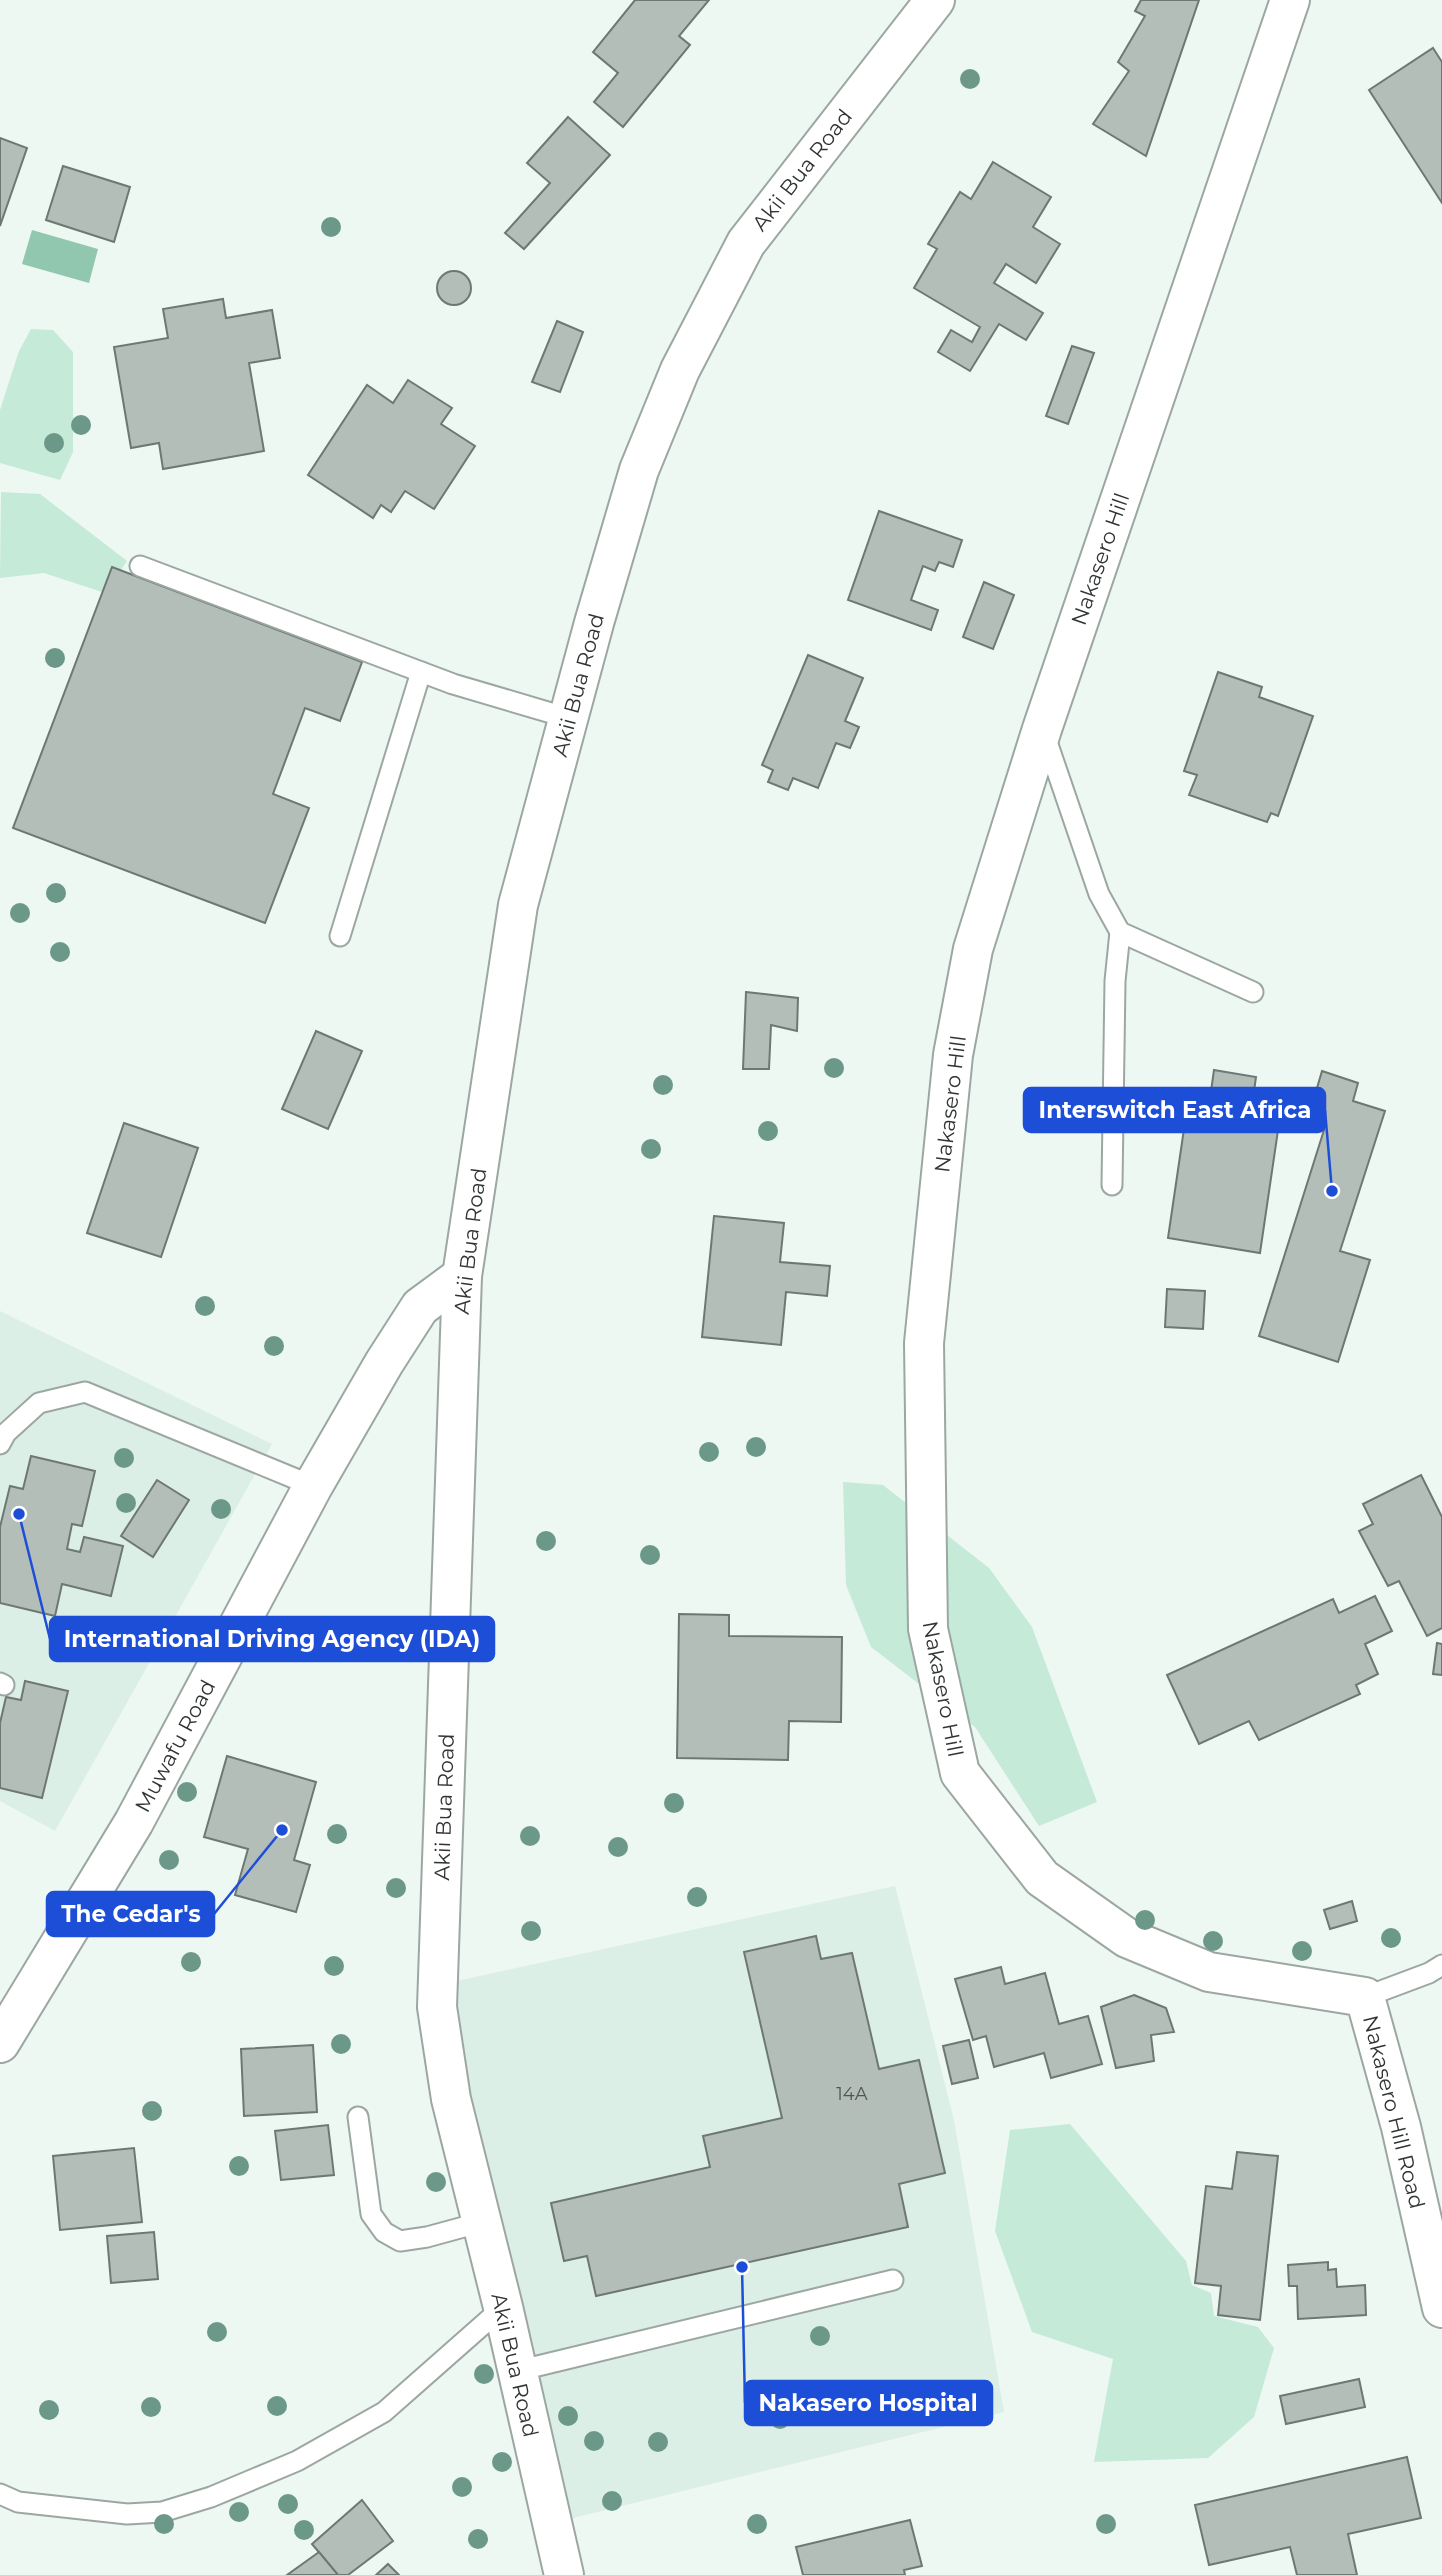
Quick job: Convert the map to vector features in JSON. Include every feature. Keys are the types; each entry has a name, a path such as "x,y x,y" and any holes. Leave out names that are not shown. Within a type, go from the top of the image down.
{"street":[{"name":"Akii Bua Road","path":"564,2575 503,2307 451,2099 437,2007 462,1276 518,905 594,623 639,470 680,370 746,243 935,0"},
{"name":"Nakasero Hill","path":"1290,0 1042,729 973,949 953,1055 924,1343 928,1629 960,1773 1042,1878 1127,1938 1209,1972 1365,1997"},
{"name":"Muwafu Road","path":"0,2043 134,1822 313,1486 384,1363 421,1307 462,1276"},
{"name":"Nakasero Hill Road","path":"1365,1997 1401,2127 1428,2189 1442,2308"}],"lane":[{"path":"140,566 421,672 569,718"},
{"path":"340,936 421,672"},
{"path":"1042,729 1099,894 1120,932 1115,981 1112,1185"},
{"path":"1120,932 1183,958 1253,992"},
{"path":"0,1444 6,1433 39,1403 85,1392 313,1486"},
{"path":"1365,1997 1429,1973 1442,1965"},
{"path":"358,2117 372,2214 384,2232 400,2241 427,2237 482,2222"},
{"path":"517,2371 893,2280"},
{"path":"0,2494 19,2502 127,2514 162,2512 211,2497 298,2461 384,2412 503,2307"}],"shaded area":[{"path":"32,230 98,249 89,283 22,264"},
{"path":"31,329 53,330 73,352 73,452 60,480 0,463 0,410 19,351"},
{"path":"1,492 40,494 127,561 105,593 44,573 0,578"},
{"path":"0,1311 272,1444 55,1831 0,1801"},
{"path":"843,1482 883,1485 989,1568 1032,1627 1097,1802 1039,1826 975,1727 871,1647 846,1585"},
{"path":"895,1886 954,2120 1004,2412 565,2520 470,2122 447,1983"},
{"path":"1070,2124 1186,2261 1192,2285 1211,2293 1214,2316 1258,2327 1274,2348 1254,2417 1208,2458 1094,2462 1113,2359 1032,2332 995,2231 1010,2130"}],"building":[{"path":"635,0 709,0 679,36 690,45 623,127 594,102 618,73 593,52"},
{"path":"1141,0 1199,0 1146,156 1093,124 1129,71 1118,62 1145,16 1135,11"},
{"path":"1433,48 1442,62 1442,203 1369,90"},
{"path":"568,117 610,155 524,249 505,233 550,183 527,163"},
{"path":"0,138 27,148 0,226"},
{"path":"993,162 1051,197 1033,227 1060,244 1036,283 1006,264 994,283 1043,313 1026,340 999,324 970,371 938,352 951,330 972,342 980,327 914,288 937,249 928,244 960,192 971,199"},
{"path":"63,166 130,187 114,242 46,220"},
{"path":"454,271 466,276 471,288 466,300 454,305 442,300 437,288 442,276"},
{"path":"223,299 226,318 272,310 280,358 249,363 264,451 163,469 159,443 131,448 114,347 168,338 163,309"},
{"path":"557,321 583,332 560,392 532,382"},
{"path":"1072,346 1094,353 1068,424 1046,416"},
{"path":"408,380 452,408 441,424 475,446 434,509 405,491 391,512 381,505 373,518 308,475 367,385 393,403"},
{"path":"879,511 962,540 953,567 939,562 935,571 923,566 911,600 938,610 931,630 848,600"},
{"path":"112,567 362,662 340,721 305,708 273,794 309,808 265,923 13,828"},
{"path":"984,582 1014,595 993,649 963,637"},
{"path":"808,655 863,678 845,721 859,727 850,748 836,743 818,788 793,778 788,790 768,782 773,770 762,765"},
{"path":"1218,672 1262,687 1259,697 1313,716 1278,816 1271,813 1267,822 1189,795 1197,775 1184,771"},
{"path":"746,992 798,998 797,1031 771,1025 769,1069 743,1069"},
{"path":"316,1031 362,1051 328,1129 282,1109"},
{"path":"1214,1070 1256,1077 1253,1098 1282,1103 1260,1253 1168,1238 1190,1088 1211,1091"},
{"path":"1322,1071 1358,1083 1353,1101 1385,1111 1340,1251 1370,1260 1338,1362 1259,1336 1324,1130 1306,1125"},
{"path":"124,1123 198,1148 161,1257 87,1233"},
{"path":"714,1216 784,1223 780,1262 830,1266 827,1296 786,1292 781,1345 702,1337"},
{"path":"1167,1289 1205,1291 1203,1329 1165,1327"},
{"path":"31,1456 95,1471 82,1526 72,1524 67,1549 80,1552 84,1537 123,1546 111,1596 62,1584 55,1616 0,1603 0,1527 10,1486 23,1489"},
{"path":"1421,1475 1442,1517 1442,1628 1427,1636 1399,1581 1388,1586 1359,1531 1373,1524 1363,1504"},
{"path":"157,1480 189,1500 153,1557 121,1536"},
{"path":"1375,1596 1392,1631 1365,1644 1378,1674 1356,1685 1360,1694 1259,1740 1249,1721 1199,1744 1167,1675 1333,1599 1339,1613"},
{"path":"679,1614 729,1615 729,1636 842,1637 841,1722 789,1721 788,1760 677,1758"},
{"path":"1437,1643 1442,1644 1442,1675 1433,1674"},
{"path":"25,1681 68,1691 42,1798 0,1788 0,1723 6,1697 21,1700"},
{"path":"227,1756 316,1782 294,1860 310,1865 296,1912 235,1895 248,1849 204,1837"},
{"path":"1352,1901 1357,1921 1330,1929 1324,1910"},
{"path":"816,1936 821,1959 852,1953 879,2069 919,2060 945,2173 899,2184 908,2227 596,2296 587,2256 564,2261 551,2203 710,2167 703,2136 782,2118 744,1952"},
{"path":"1001,1967 1005,1984 1045,1973 1059,2024 1088,2016 1102,2064 1051,2078 1044,2053 994,2067 986,2036 973,2040 955,1979"},
{"path":"1134,1995 1166,2008 1174,2032 1151,2035 1154,2061 1116,2068 1101,2007"},
{"path":"969,2040 978,2078 952,2084 943,2046"},
{"path":"313,2045 317,2112 244,2116 241,2049"},
{"path":"328,2125 334,2175 281,2180 275,2131"},
{"path":"134,2148 142,2222 60,2230 53,2156"},
{"path":"1237,2152 1278,2156 1260,2320 1218,2315 1221,2286 1195,2283 1206,2186 1232,2189"},
{"path":"154,2232 158,2279 111,2283 107,2236"},
{"path":"1328,2262 1328,2270 1336,2269 1337,2287 1365,2285 1366,2315 1298,2319 1297,2286 1289,2286 1288,2265"},
{"path":"1359,2379 1365,2407 1286,2424 1280,2396"},
{"path":"1407,2457 1421,2518 1348,2534 1357,2575 1297,2575 1290,2547 1209,2565 1195,2505"},
{"path":"362,2500 393,2541 348,2575 338,2575 312,2544"},
{"path":"910,2520 922,2566 904,2570 905,2575 803,2575 796,2547"},
{"path":"319,2552 338,2575 287,2575"},
{"path":"388,2564 399,2575 376,2575"}],"place":[{"name":"Interswitch East Africa","path":"1332,1191"},
{"name":"International Driving Agency (IDA)","path":"19,1514"},
{"name":"The Cedar's","path":"282,1830"},
{"name":"Nakasero Hospital","path":"742,2267"}]}
